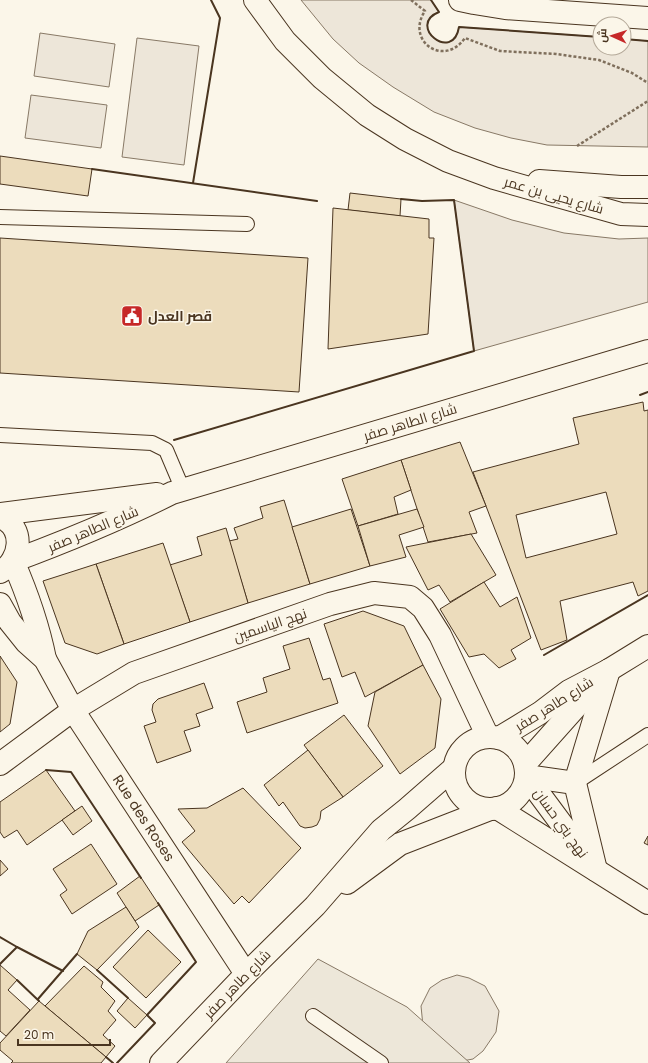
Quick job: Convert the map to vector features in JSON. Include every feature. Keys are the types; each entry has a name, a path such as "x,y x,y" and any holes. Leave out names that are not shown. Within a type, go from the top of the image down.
{"street":[{"path":"255,0 285,41 322,78 366,115 405,139 448,161 494,178"},
{"path":"460,0 474,4 506,8 648,18"},
{"name":"شارع يحيى بن عمر","path":"494,178 621,187 648,187"},
{"name":"شارع يحيى بن عمر","path":"494,178 621,214 648,215"},
{"name":"شارع الطاهر صفر","path":"6,567 107,524 177,491 648,352"},
{"name":"شارع الطاهر صفر","path":"0,516 54,507 177,491"},
{"path":"0,516 11,525 16,533 18,543 17,552 6,567 24,585 40,634 45,659"},
{"name":"نهج الياسمين","path":"0,764 73,710 134,673 330,604 374,593 410,597 423,608 440,635 494,737"},
{"path":"0,604 10,622 26,642 45,659"},
{"name":"شارع طاهر صفر","path":"161,1063 246,974 315,906 381,830 454,768 458,756 466,746 476,739 494,737 540,713 569,691 609,670 648,646"},
{"name":"Rue des Roses","path":"45,659 73,710 246,974"},
{"path":"596,870 575,783 609,670"},
{"name":"شارع طاهر صفر","path":"526,770 609,670"},
{"name":"شارع طاهر صفر","path":"315,906 400,844 493,809 508,805 517,797 523,787 526,770 522,755 516,747 494,737"},
{"path":"454,768 455,780 459,792 468,801 478,807 493,809"},
{"path":"526,770 575,783"},
{"name":"نهج بني حسان","path":"526,770 596,870"},
{"name":"نهج بني حسان","path":"493,809 596,870 648,903"}],"lane":[{"path":"0,217 247,224"},
{"path":"0,435 152,443 166,450 177,491"},
{"path":"575,783 648,735"},
{"path":"313,1016 382,1063"}],"path":[{"path":"411,0 425,11 419,22 419,30 421,38 433,50 441,52 455,49 461,45 465,38 500,51 556,54 599,60 632,73 648,83"},
{"path":"577,146 648,101"}],"shaded area":[{"path":"301,0 431,0 439,12 430,18 427,25 429,32 434,38 441,42 449,42 455,38 459,27 592,36 592,56 632,56 632,40 648,41 648,147 547,145 511,138 475,128 434,112 393,87 359,63 333,39"},
{"path":"40,33 115,44 109,87 34,76"},
{"path":"137,38 199,46 184,165 122,157"},
{"path":"31,95 107,105 101,148 25,138"},
{"path":"454,200 512,220 564,233 619,239 648,238 648,302 474,351"},
{"path":"318,959 407,1007 470,1063 226,1063"},
{"path":"457,975 469,978 485,986 499,1011 496,1032 483,1051 473,1059 457,1062 423,1026 421,1006 430,988 442,980"}],"building":[{"path":"0,156 92,169 88,196 0,184"},
{"path":"350,193 401,199 400,216 348,210"},
{"path":"333,208 429,219 429,238 434,238 428,334 328,349"},
{"path":"0,238 308,258 299,392 0,373"},
{"path":"643,402 644,411 648,410 648,591 638,596 633,582 560,601 567,640 541,650 473,472 579,444 573,418","holes":["606,492 617,534 526,558 516,515"]},
{"path":"460,442 486,506 469,512 477,533 428,542 401,460"},
{"path":"401,460 411,490 394,497 398,514 358,526 342,479"},
{"path":"284,500 310,584 248,603 229,541 238,539 234,528 263,518 260,507"},
{"path":"351,509 370,566 310,584 292,527"},
{"path":"417,509 424,527 399,535 406,557 370,566 358,526"},
{"path":"226,528 248,603 190,622 170,565 202,555 197,537"},
{"path":"471,534 496,575 450,602 439,585 428,590 406,547"},
{"path":"163,543 190,622 124,644 96,564"},
{"path":"96,564 124,644 97,654 65,643 43,581"},
{"path":"484,582 500,607 517,597 531,638 511,650 516,659 499,668 484,654 469,657 440,609"},
{"path":"363,611 404,626 423,665 365,697 355,672 342,677 324,624"},
{"path":"309,638 323,680 330,678 338,703 247,733 237,702 267,692 263,678 290,669 283,646"},
{"path":"0,656 17,682 10,724 0,732"},
{"path":"423,665 441,699 435,748 400,774 368,726 375,692"},
{"path":"204,683 213,708 196,714 200,726 184,731 191,751 157,763 144,726 156,722 152,710 153,704 158,699"},
{"path":"344,715 383,766 343,797 304,745"},
{"path":"308,750 343,797 321,811 320,819 317,825 305,828 300,826 283,802 279,806 264,785"},
{"path":"46,770 75,811 27,845 17,830 4,838 0,832 0,802"},
{"path":"243,788 301,848 249,903 242,896 234,904 182,842 195,831 178,809 207,808"},
{"path":"82,806 92,821 73,835 62,820"},
{"path":"648,836 648,845 644,843"},
{"path":"91,844 117,884 72,914 60,895 67,890 53,869"},
{"path":"0,860 8,869 0,876"},
{"path":"140,876 159,905 135,921 117,893"},
{"path":"126,907 139,927 97,970 77,954 88,931"},
{"path":"148,930 181,962 146,998 113,967"},
{"path":"0,965 17,980 8,990 30,1010 6,1036 0,1031"},
{"path":"84,966 103,982 101,987 115,1001 108,1011 116,1020 103,1035 115,1046 106,1057 45,1006"},
{"path":"128,998 147,1015 135,1028 117,1011"},
{"path":"39,1001 106,1057 101,1063 11,1063 13,1061 0,1050 0,1043"}],"wall":[{"path":"193,183 220,18 211,0"},
{"path":"431,0 439,12 430,18 427,25 429,32 434,38 441,42 449,42 455,38 459,27 592,36"},
{"path":"632,40 648,41"},
{"path":"92,169 317,201"},
{"path":"174,440 474,351 454,200 422,201 401,199"},
{"path":"640,395 648,392"},
{"path":"544,655 648,595"},
{"path":"46,770 71,772 141,878"},
{"path":"117,1063 155,1023 147,1015 196,962 158,903"},
{"path":"0,937 17,947"},
{"path":"0,964 17,947 63,971"},
{"path":"38,999 77,954"},
{"path":"97,970 128,998"},
{"path":"17,980 39,1001"},
{"path":"106,1057 113,1063"}],"place":[{"name":"قصر العدل","path":"132,316"}]}
